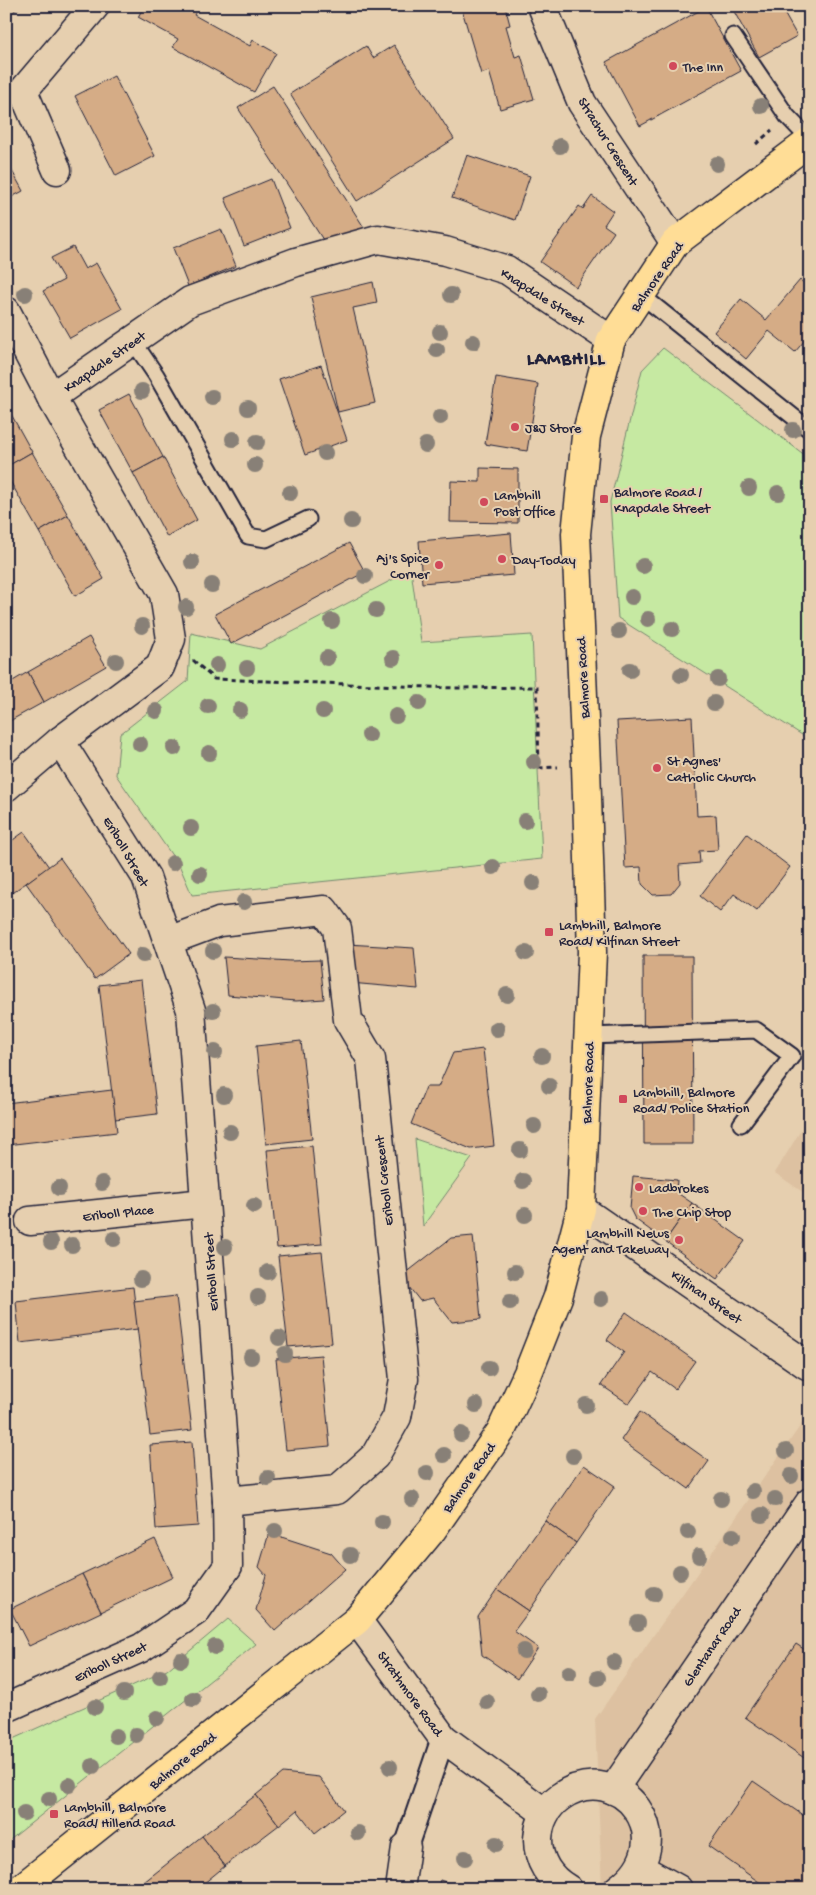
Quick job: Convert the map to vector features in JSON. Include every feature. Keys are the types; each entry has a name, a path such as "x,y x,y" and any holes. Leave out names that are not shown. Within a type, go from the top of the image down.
{"main road":[{"name":"Balmore Road","path":"20,1889 357,1620 432,1530 501,1431 528,1372 558,1297 581,1209 592,952 576,534 586,436 611,340 675,243 810,140"}],"street":[{"path":"57,170 23,91 95,6"},
{"name":"Strachur Crescent","path":"542,6 582,103 675,243"},
{"name":"Knapdale Street","path":"172,639 164,594 51,397 190,301 296,262 378,239 445,251 507,270 611,340"},
{"path":"6,311 51,397"},
{"path":"6,787 60,741 160,667 172,639"},
{"name":"Eriboll Street","path":"6,1708 141,1648 196,1611 228,1566 227,1501 191,1010 146,877 60,741"},
{"name":"Eriboll Crescent","path":"168,941 219,922 324,910 337,928 348,1020 370,1059 373,1079 404,1379 397,1417 375,1456 338,1490 227,1501"},
{"name":"Eriboll Place","path":"30,1221 205,1203"},
{"name":"Kilfinan Street","path":"581,1209 807,1365"},
{"name":"Glentanar Road","path":"613,1790 810,1502"},
{"name":"Strathmore Road","path":"357,1620 443,1738 545,1812"},
{"path":"400,1889 406,1847 443,1738"},
{"path":"568,1889 557,1882 545,1868 538,1849 538,1830 545,1812 555,1800 568,1791 583,1786 598,1786 613,1790 629,1800 641,1814 647,1832 647,1850 640,1868 631,1880 618,1889"},
{"path":"640,1868 678,1889"}],"lane":[{"path":"733,36 787,116 810,140"},
{"path":"641,295 810,430"},
{"path":"133,340 156,375 248,536 266,539 308,519"},
{"path":"589,1036 756,1030 792,1056 740,1124"}],"path":[{"path":"172,639 214,679 455,688 537,687 540,768 586,766"}],"shaded area":[{"path":"810,1115 810,1197 775,1173"},
{"path":"810,1412 810,1889 602,1889 595,1719"}],"green space":[{"path":"663,348 810,459 810,740 618,618 610,502 642,370"},
{"path":"411,570 421,642 532,635 542,859 192,895 180,867 116,775 120,734 188,681 191,633 260,649"},
{"path":"415,1139 472,1158 423,1226"},
{"path":"228,1619 256,1644 6,1843 6,1742 167,1670"}],"building":[{"path":"7,6 23,6 10,13"},
{"path":"144,6 199,6 194,15 250,46 253,40 276,53 254,92 173,47 178,39 138,17"},
{"path":"476,6 505,6 510,25 506,26 515,57 521,55 534,99 500,109 489,71 481,74 462,10"},
{"path":"731,6 780,6 797,36 759,57"},
{"name":"The Inn","path":"706,7 741,71 640,126 606,62"},
{"path":"394,45 454,139 357,201 290,94 366,46 373,58"},
{"path":"114,76 155,156 116,176 75,96"},
{"path":"273,86 367,232 327,246 238,108"},
{"path":"467,155 530,176 515,220 452,198"},
{"path":"6,160 23,191 6,200"},
{"path":"271,179 290,228 244,246 225,198"},
{"path":"592,196 613,211 604,225 614,232 576,287 540,262 579,206 583,209"},
{"path":"221,229 236,266 188,286 173,248"},
{"path":"73,247 85,269 96,263 122,309 70,338 43,291 64,280 51,258"},
{"path":"800,280 810,288 810,334 795,352 769,331 746,359 714,332 741,299 766,320"},
{"path":"373,282 377,303 353,308 375,403 338,412 311,297"},
{"path":"321,365 347,440 305,455 279,379"},
{"path":"496,377 538,384 527,451 485,444"},
{"path":"129,394 163,457 133,473 99,410"},
{"path":"6,405 32,452 6,467"},
{"path":"32,452 68,515 39,532 6,474 6,467"},
{"path":"163,457 197,520 167,537 133,473"},
{"name":"Lambhill Post Office","path":"480,468 518,469 518,523 450,522 451,481 480,482"},
{"path":"68,515 104,579 75,596 39,532"},
{"path":"511,533 514,575 422,583 419,541"},
{"path":"349,543 365,572 231,644 215,614"},
{"path":"89,637 106,666 44,702 28,672"},
{"path":"28,672 44,702 6,723 6,685"},
{"name":"St Agnes' Catholic Church","path":"692,717 697,816 716,815 718,850 699,851 700,863 679,865 680,883 671,894 653,895 642,884 641,867 625,868 617,721"},
{"path":"24,832 49,867 6,897 6,845"},
{"path":"747,834 790,867 757,911 734,894 720,912 700,896"},
{"path":"60,858 129,954 95,979 26,883"},
{"path":"347,944 414,948 418,989 350,983"},
{"path":"643,956 692,956 693,1144 644,1144"},
{"path":"224,957 291,961 320,960 324,999 296,1001 228,995"},
{"path":"141,980 157,1114 115,1119 99,985"},
{"path":"301,1041 312,1139 266,1144 256,1046"},
{"path":"483,1049 494,1146 471,1149 411,1124 426,1087 438,1087 453,1053"},
{"path":"112,1090 117,1132 6,1145 6,1103"},
{"path":"312,1146 322,1244 277,1248 267,1150"},
{"path":"633,1176 677,1180 676,1192 692,1203 665,1241 635,1219 630,1209"},
{"path":"692,1203 745,1241 717,1279 665,1241"},
{"path":"473,1236 481,1319 452,1322 433,1298 420,1301 401,1277 451,1238"},
{"path":"322,1252 332,1343 288,1347 278,1256"},
{"path":"133,1287 138,1329 20,1343 16,1301"},
{"path":"176,1296 192,1430 150,1435 134,1301"},
{"path":"626,1312 695,1361 675,1389 652,1372 629,1404 601,1385 624,1352 607,1340"},
{"path":"321,1355 330,1446 286,1450 276,1359"},
{"path":"640,1412 709,1461 689,1489 621,1440"},
{"path":"192,1442 198,1526 156,1529 150,1445"},
{"path":"584,1465 615,1486 576,1543 545,1521"},
{"path":"545,1521 576,1543 529,1611 497,1589"},
{"path":"269,1533 331,1553 345,1569 275,1631 256,1610 266,1575 259,1567"},
{"path":"155,1539 173,1577 101,1612 82,1574"},
{"path":"82,1574 101,1612 29,1646 10,1609"},
{"path":"497,1589 529,1611 514,1631 538,1648 517,1679 482,1655 478,1617"},
{"path":"796,1644 810,1653 810,1762 745,1717"},
{"path":"283,1773 319,1777 344,1810 315,1833 297,1810 279,1825 256,1795"},
{"path":"753,1781 810,1820 810,1889 769,1889 708,1846"},
{"path":"256,1795 279,1825 225,1866 202,1836"},
{"path":"202,1836 225,1866 197,1889 149,1889 144,1882"},
{"path":"440,1880 465,1889 437,1889"}],"place":[{"name":"The Inn","path":"673,66"},
{"name":"J&J Store","path":"515,427"},
{"name":"Balmore Road / Knapdale Street","path":"604,499"},
{"name":"Lambhill Post Office","path":"484,502"},
{"name":"Day-Today","path":"502,559"},
{"name":"Aj's Spice Corner","path":"439,565"},
{"name":"St Agnes' Catholic Church","path":"657,768"},
{"name":"Lambhill, Balmore Road/ Kilfinan Street","path":"549,932"},
{"name":"Lambhill, Balmore Road/ Police Station","path":"623,1099"},
{"name":"Ladbrokes","path":"639,1187"},
{"name":"The Chip Stop","path":"643,1211"},
{"name":"Lambhill News Agent and Takeway","path":"679,1240"},
{"name":"Lambhill, Balmore Road/ Hillend Road","path":"54,1814"}],"district":[{"name":"LAMBHILL","path":"566,357"}]}
